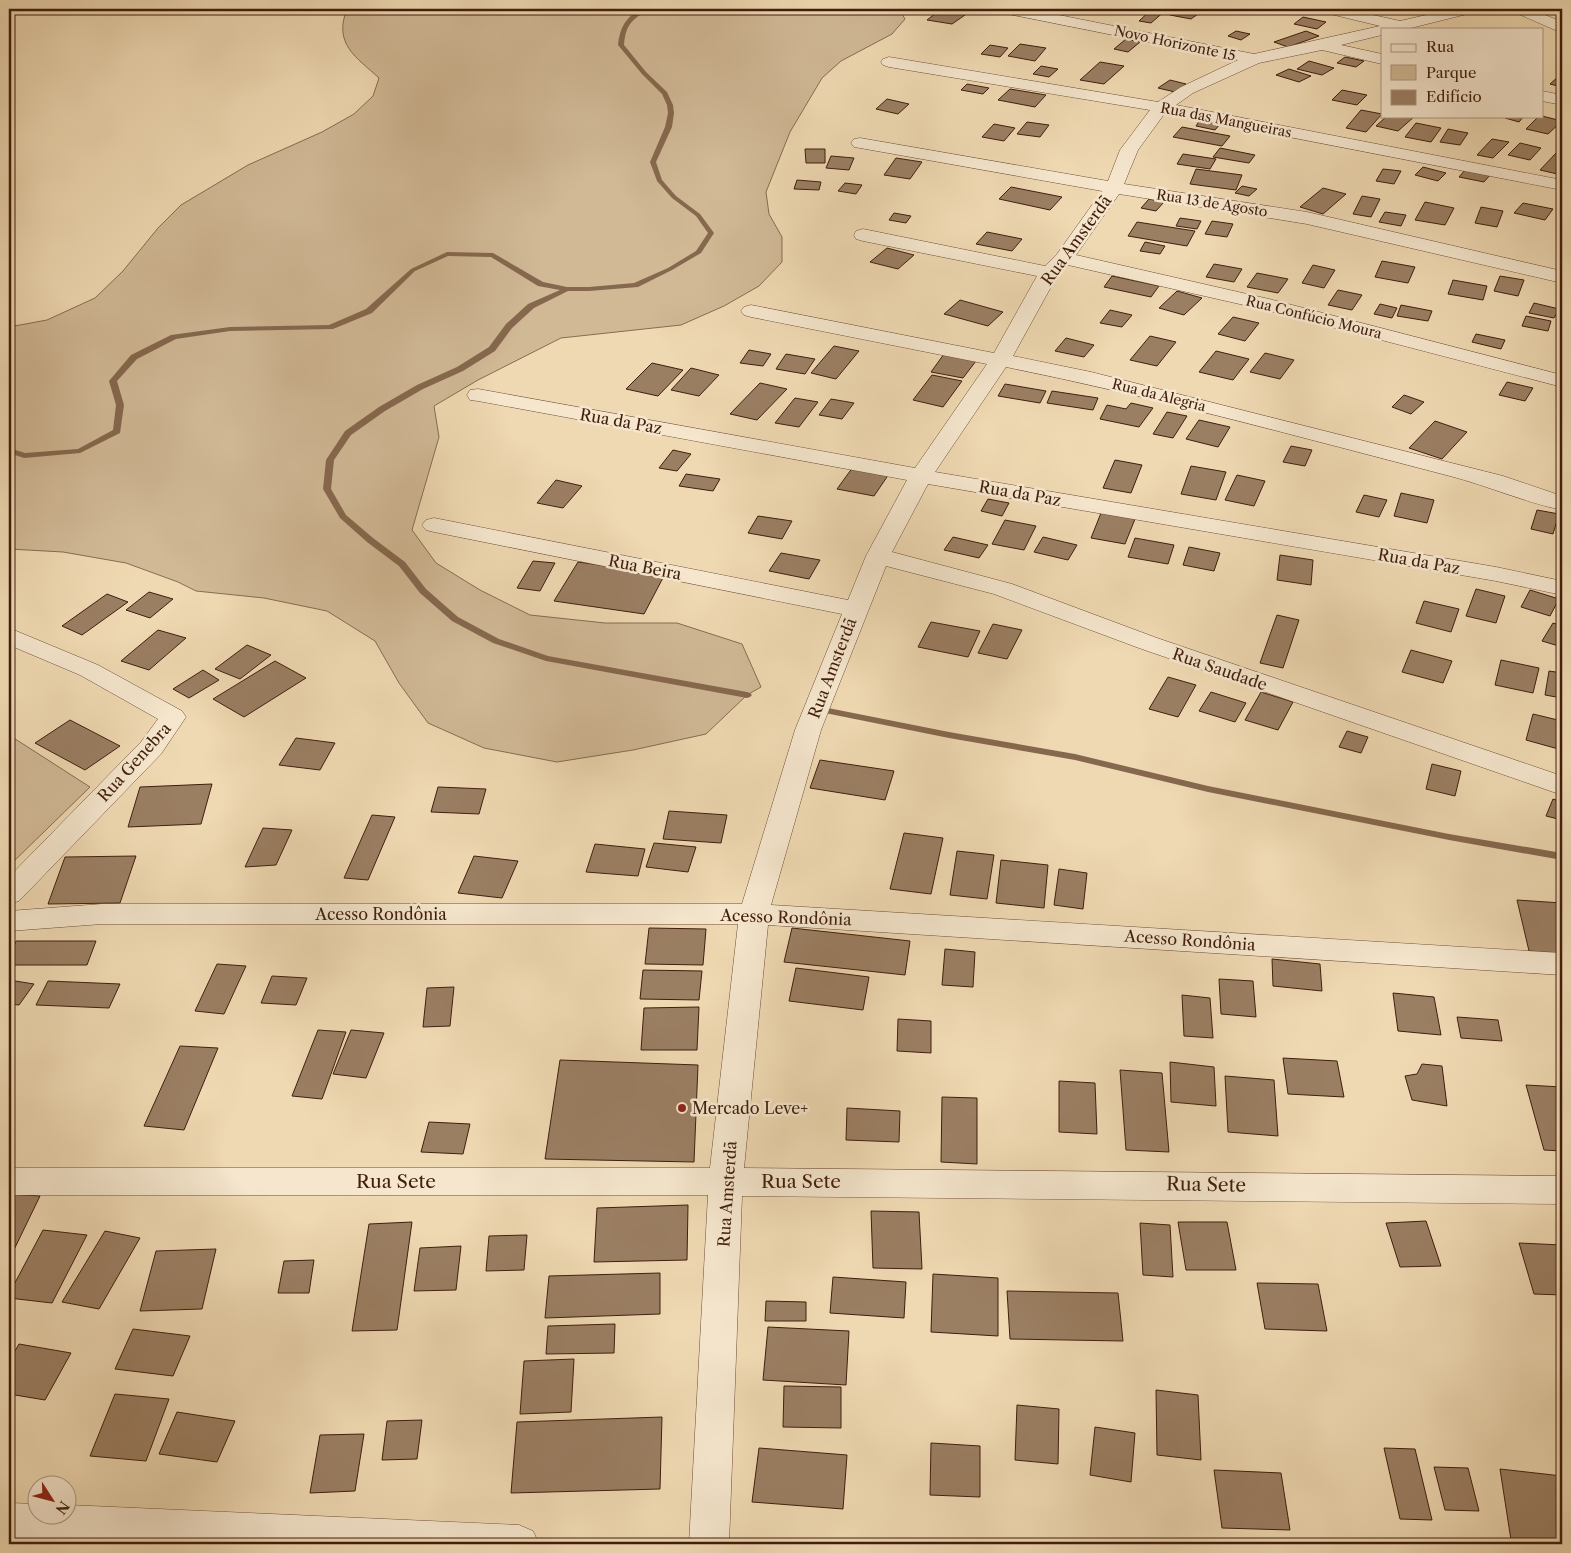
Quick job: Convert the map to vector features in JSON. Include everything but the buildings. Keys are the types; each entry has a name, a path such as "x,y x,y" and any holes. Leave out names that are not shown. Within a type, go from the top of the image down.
{"street":[{"name":"Novo Horizonte 15","path":"1008,9 1254,59"},
{"path":"1327,9 1393,27 1470,9"},
{"path":"1519,9 1562,28"},
{"name":"Rua Amsterdã","path":"709,1544 726,1180 754,914 808,730 878,556 921,476 1001,359 1049,273 1064,258 1114,188 1129,150 1161,107 1187,90 1254,59 1381,30"},
{"path":"1322,45 1381,59"},
{"name":"Rua das Mangueiras","path":"889,62 1161,107 1562,185"},
{"path":"1544,96 1562,100"},
{"name":"Rua 13 de Agosto","path":"860,142 1114,188 1307,218 1562,277"},
{"path":"863,235 1049,273"},
{"name":"Rua Confúcio Moura","path":"1064,258 1269,305 1562,381"},
{"name":"Rua da Alegria","path":"751,311 1091,378 1476,476 1562,503"},
{"name":"Rua da Paz","path":"478,395 921,476 1496,574 1562,588"},
{"name":"Rua Beira","path":"434,525 856,609"},
{"name":"Rua Saudade","path":"878,556 1003,589 1148,644 1562,786"},
{"name":"Rua Genebra","path":"9,636 90,670 173,717 150,748 9,894"},
{"name":"Acesso Rondônia","path":"9,921 102,914 754,914 1562,964"},
{"name":"Rua Sete","path":"9,1181 726,1180 1160,1183 1562,1190"},
{"path":"9,1520 519,1544"}],"green space":[{"path":"347,9 899,9 905,19 892,34 841,61 822,78 790,132 766,192 769,214 782,237 782,262 759,286 724,306 681,325 561,338 478,380 434,406 439,437 412,530 436,563 480,590 530,615 605,623 677,623 742,644 761,687 747,695 706,734 633,750 557,762 484,748 428,723 399,683 375,641 327,611 264,598 196,591 178,582 126,563 63,552 9,549 9,327 47,320 95,298 123,271 158,228 181,205 248,165 322,132 354,114 373,96 379,78 355,56 345,41 343,21"},
{"path":"9,735 90,787 9,866"}],"waterway":[{"path":"567,289 635,285 670,269 699,252 711,233 698,215 674,197 659,180 653,162 670,122 670,105 664,93 641,70 621,45 624,27 630,19 645,9"},
{"path":"9,450 24,456 80,451 117,431 120,405 113,381 134,357 174,337 230,329 330,327 369,311 413,270 447,254 493,255 541,284 567,289"},
{"path":"567,289 531,306 509,326 492,349 460,369 420,387 382,409 348,433 330,460 327,489 343,516 370,540 402,564 423,591 455,619 496,641 546,658 747,695"},
{"path":"823,710 1075,757 1208,789 1449,837 1562,857"}],"place":[{"name":"Mercado Leve+","path":"682,1108"}]}
